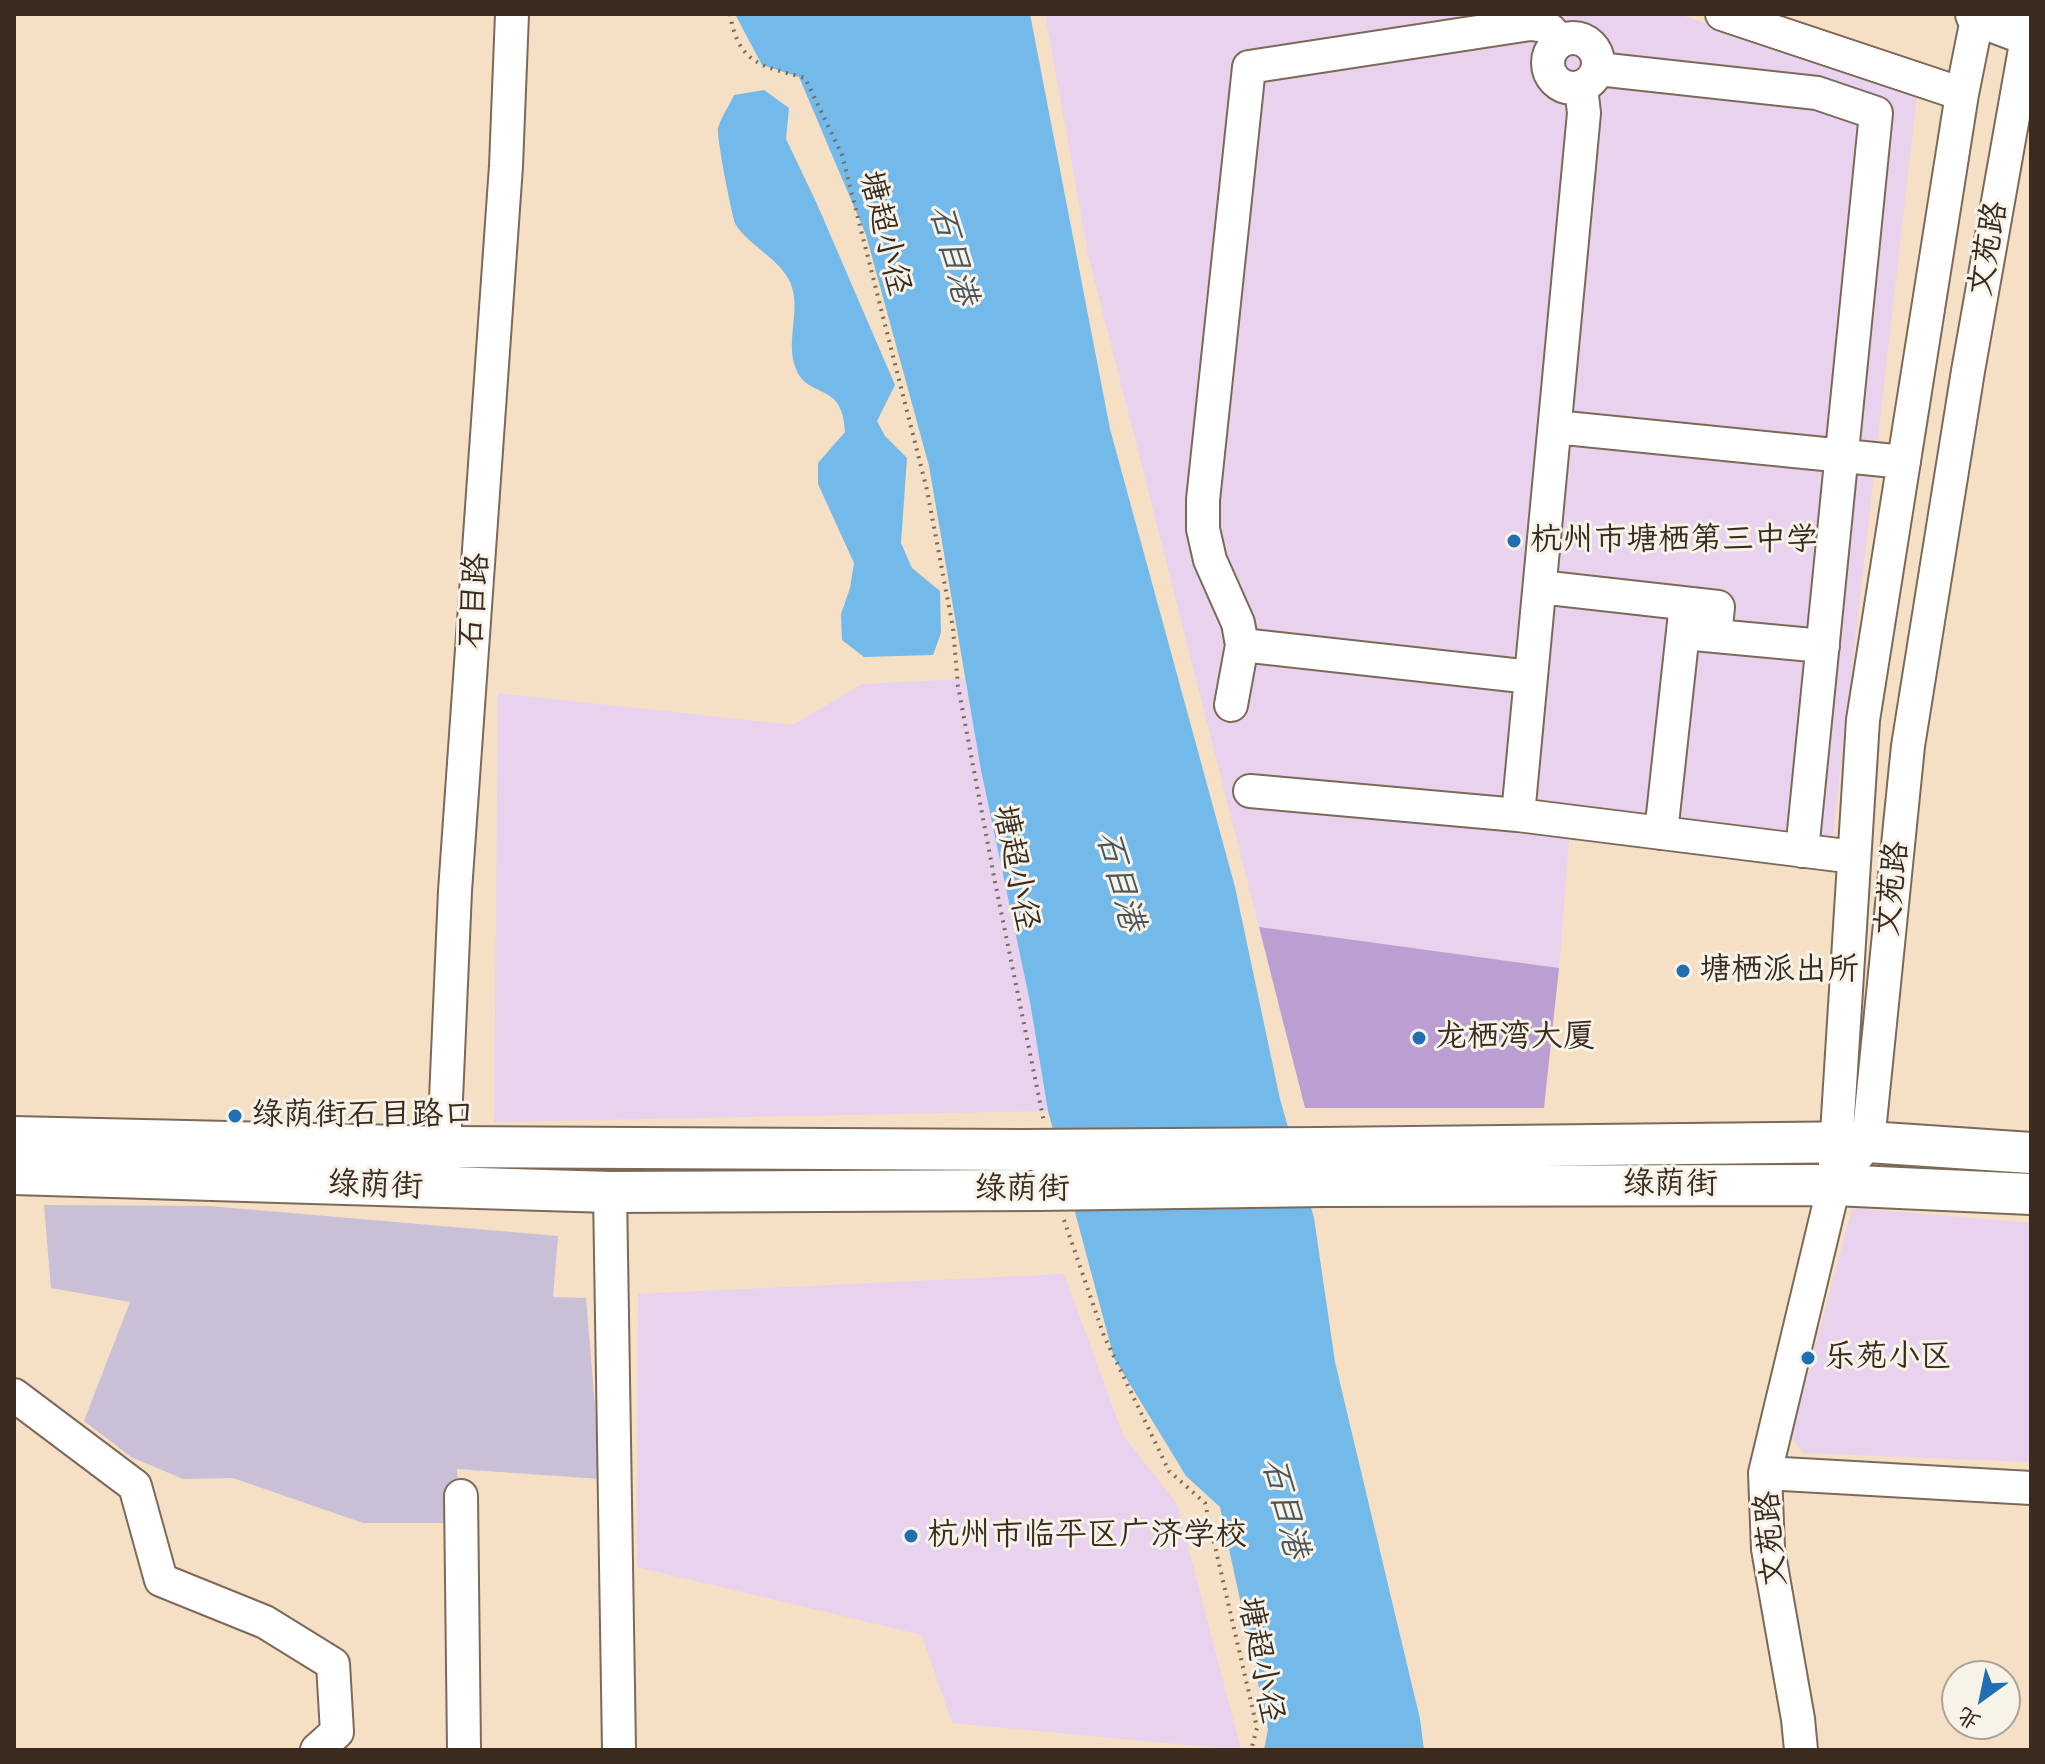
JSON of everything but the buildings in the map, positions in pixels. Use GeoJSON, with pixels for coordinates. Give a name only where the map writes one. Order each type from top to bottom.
{"type":"FeatureCollection","features":[{"type":"Feature","properties":{"kind":"highway"},"geometry":{"type":"LineString","coordinates":[[1978,14],[2030,27]]}},
{"type":"Feature","properties":{"kind":"main road","name":"绿荫街"},"geometry":{"type":"LineString","coordinates":[[14,1137],[444,1147],[1034,1141],[1323,1167],[2031,1194]]}},
{"type":"Feature","properties":{"kind":"main road","name":"绿荫街"},"geometry":{"type":"LineString","coordinates":[[14,1174],[442,1189],[1049,1198],[1323,1167],[1852,1142],[2031,1153]]}},
{"type":"Feature","properties":{"kind":"street","name":"石目路"},"geometry":{"type":"LineString","coordinates":[[442,1189],[455,891],[506,166],[512,14]]}},
{"type":"Feature","properties":{"kind":"street"},"geometry":{"type":"LineString","coordinates":[[1722,14],[1962,94]]}},
{"type":"Feature","properties":{"kind":"street"},"geometry":{"type":"LineString","coordinates":[[1852,1142],[1854,857],[1863,720],[1962,94],[1978,14]]}},
{"type":"Feature","properties":{"kind":"street"},"geometry":{"type":"LineString","coordinates":[[1231,705],[1242,645],[1238,623],[1210,560],[1203,529],[1203,500],[1249,67],[1530,24],[1546,26],[1554,32],[1578,32],[1595,52],[1584,113],[1518,815]]}},
{"type":"Feature","properties":{"kind":"street","name":"文苑路"},"geometry":{"type":"LineString","coordinates":[[1801,1750],[1768,1549],[1765,1473],[1834,1185],[1852,1142],[1908,746],[1968,371],[2030,27]]}},
{"type":"Feature","properties":{"kind":"street"},"geometry":{"type":"LineString","coordinates":[[1578,32],[1549,55],[1548,71],[1558,84],[1573,89],[1590,78],[1817,93],[1876,113],[1802,851]]}},
{"type":"Feature","properties":{"kind":"street"},"geometry":{"type":"LineString","coordinates":[[1555,427],[1904,462]]}},
{"type":"Feature","properties":{"kind":"street"},"geometry":{"type":"LineString","coordinates":[[1540,587],[1685,618],[1715,636],[1823,646]]}},
{"type":"Feature","properties":{"kind":"street"},"geometry":{"type":"LineString","coordinates":[[1661,833],[1685,618]]}},
{"type":"Feature","properties":{"kind":"street"},"geometry":{"type":"LineString","coordinates":[[1242,645],[1531,677]]}},
{"type":"Feature","properties":{"kind":"street"},"geometry":{"type":"LineString","coordinates":[[1250,791],[1518,815],[1854,857]]}},
{"type":"Feature","properties":{"kind":"street"},"geometry":{"type":"LineString","coordinates":[[610,1192],[619,1750]]}},
{"type":"Feature","properties":{"kind":"street"},"geometry":{"type":"LineString","coordinates":[[14,1395],[135,1486],[161,1580],[265,1622],[333,1664],[337,1732],[317,1750]]}},
{"type":"Feature","properties":{"kind":"street"},"geometry":{"type":"LineString","coordinates":[[1765,1473],[2031,1488]]}},
{"type":"Feature","properties":{"kind":"street"},"geometry":{"type":"LineString","coordinates":[[461,1496],[464,1750]]}},
{"type":"Feature","properties":{"kind":"path","name":"塘超小径"},"geometry":{"type":"LineString","coordinates":[[730,14],[733,36],[757,64],[805,78],[842,155],[927,490],[953,628],[961,701],[1034,1141]]}},
{"type":"Feature","properties":{"kind":"path","name":"塘超小径"},"geometry":{"type":"LineString","coordinates":[[1049,1198],[1110,1350],[1169,1471],[1205,1503],[1257,1728],[1251,1750]]}},
{"type":"Feature","properties":{"kind":"shaded area","name":"杭州市塘栖第三中学"},"geometry":{"type":"Polygon","coordinates":[[[1045,14],[1678,14],[1917,94],[1830,862],[1570,828],[1559,968],[1259,927],[1088,254],[1045,14]]]}},
{"type":"Feature","properties":{"kind":"shaded area"},"geometry":{"type":"Polygon","coordinates":[[[965,679],[1030,1002],[1048,1111],[494,1122],[498,693],[793,725],[862,684],[965,679]]]}},
{"type":"Feature","properties":{"kind":"shaded area"},"geometry":{"type":"Polygon","coordinates":[[[44,1205],[209,1206],[558,1236],[553,1297],[586,1298],[601,1479],[457,1469],[461,1523],[363,1523],[233,1478],[183,1479],[131,1457],[84,1421],[130,1302],[51,1288],[44,1205]]]}},
{"type":"Feature","properties":{"kind":"shaded area"},"geometry":{"type":"Polygon","coordinates":[[[1852,1208],[2031,1223],[2031,1462],[1803,1453],[1791,1438],[1852,1208]]]}},
{"type":"Feature","properties":{"kind":"shaded area","name":"杭州市临平区广济学校"},"geometry":{"type":"Polygon","coordinates":[[[1064,1274],[1123,1435],[1177,1504],[1241,1750],[952,1723],[922,1635],[637,1567],[638,1294],[1064,1274]]]}},
{"type":"Feature","properties":{"kind":"water","name":"石目港"},"geometry":{"type":"Polygon","coordinates":[[[735,14],[1030,14],[1110,429],[1235,887],[1280,1099],[1314,1218],[1335,1362],[1420,1719],[1424,1750],[1264,1750],[1268,1729],[1220,1507],[1186,1476],[1114,1358],[1048,1111],[1030,1002],[981,770],[929,466],[866,235],[799,77],[762,65],[735,14]]]}},
{"type":"Feature","properties":{"kind":"water"},"geometry":{"type":"Polygon","coordinates":[[[764,90],[789,108],[786,139],[895,385],[877,421],[885,436],[907,458],[901,543],[912,568],[940,591],[941,633],[933,655],[864,657],[842,640],[841,614],[854,563],[818,484],[818,463],[845,432],[843,416],[832,397],[808,385],[796,369],[792,346],[792,289],[783,271],[736,225],[719,145],[718,128],[734,95],[764,90]]]}},
{"type":"Feature","properties":{"kind":"place","name":"杭州市塘栖第三中学"},"geometry":{"type":"Point","coordinates":[1514,541]}},
{"type":"Feature","properties":{"kind":"place","name":"塘栖派出所"},"geometry":{"type":"Point","coordinates":[1683,971]}},
{"type":"Feature","properties":{"kind":"place","name":"龙栖湾大厦"},"geometry":{"type":"Point","coordinates":[1419,1038]}},
{"type":"Feature","properties":{"kind":"place","name":"绿荫街石目路口"},"geometry":{"type":"Point","coordinates":[235,1116]}},
{"type":"Feature","properties":{"kind":"place","name":"乐苑小区"},"geometry":{"type":"Point","coordinates":[1808,1358]}},
{"type":"Feature","properties":{"kind":"place","name":"杭州市临平区广济学校"},"geometry":{"type":"Point","coordinates":[911,1536]}}]}
